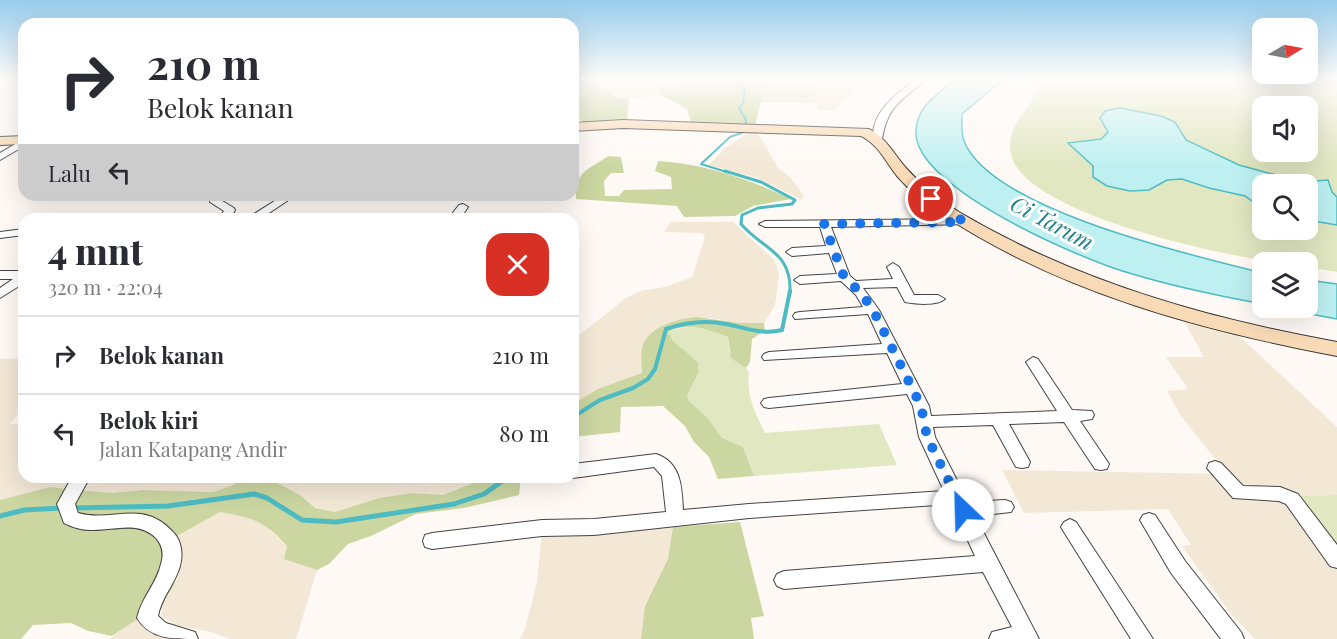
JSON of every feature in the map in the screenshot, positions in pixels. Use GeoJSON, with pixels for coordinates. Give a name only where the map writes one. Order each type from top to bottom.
{"type":"FeatureCollection","features":[{"type":"Feature","properties":{"kind":"street"},"geometry":{"type":"LineString","coordinates":[[878,139],[881,121],[888,108]]}},
{"type":"Feature","properties":{"kind":"street"},"geometry":{"type":"LineString","coordinates":[[579,126],[608,124],[856,130],[878,139],[902,172],[942,208],[964,222],[1052,267],[1123,296],[1222,325],[1337,349]]}},
{"type":"Feature","properties":{"kind":"street"},"geometry":{"type":"LineString","coordinates":[[0,141],[18,141]]}},
{"type":"Feature","properties":{"kind":"street"},"geometry":{"type":"LineString","coordinates":[[0,157],[18,145]]}},
{"type":"Feature","properties":{"kind":"street"},"geometry":{"type":"LineString","coordinates":[[216,201],[230,210],[228,213]]}},
{"type":"Feature","properties":{"kind":"street"},"geometry":{"type":"LineString","coordinates":[[262,213],[281,201]]}},
{"type":"Feature","properties":{"kind":"street"},"geometry":{"type":"LineString","coordinates":[[458,213],[463,207]]}},
{"type":"Feature","properties":{"kind":"street"},"geometry":{"type":"LineString","coordinates":[[765,224],[964,222]]}},
{"type":"Feature","properties":{"kind":"street"},"geometry":{"type":"LineString","coordinates":[[824,224],[848,281],[861,293],[873,310],[921,406],[927,437],[988,563],[1028,637],[999,639]]}},
{"type":"Feature","properties":{"kind":"street"},"geometry":{"type":"LineString","coordinates":[[0,235],[18,233]]}},
{"type":"Feature","properties":{"kind":"street"},"geometry":{"type":"LineString","coordinates":[[792,252],[833,249]]}},
{"type":"Feature","properties":{"kind":"street"},"geometry":{"type":"LineString","coordinates":[[893,267],[910,299],[938,299]]}},
{"type":"Feature","properties":{"kind":"street"},"geometry":{"type":"LineString","coordinates":[[0,275],[18,276]]}},
{"type":"Feature","properties":{"kind":"street"},"geometry":{"type":"LineString","coordinates":[[0,294],[18,280]]}},
{"type":"Feature","properties":{"kind":"street"},"geometry":{"type":"LineString","coordinates":[[800,280],[900,283]]}},
{"type":"Feature","properties":{"kind":"street"},"geometry":{"type":"LineString","coordinates":[[800,316],[873,310]]}},
{"type":"Feature","properties":{"kind":"street"},"geometry":{"type":"LineString","coordinates":[[769,357],[891,348]]}},
{"type":"Feature","properties":{"kind":"street"},"geometry":{"type":"LineString","coordinates":[[1033,362],[1101,464]]}},
{"type":"Feature","properties":{"kind":"street"},"geometry":{"type":"LineString","coordinates":[[769,403],[912,388]]}},
{"type":"Feature","properties":{"kind":"street"},"geometry":{"type":"LineString","coordinates":[[923,422],[1086,415]]}},
{"type":"Feature","properties":{"kind":"street"},"geometry":{"type":"LineString","coordinates":[[998,419],[1022,462]]}},
{"type":"Feature","properties":{"kind":"street"},"geometry":{"type":"LineString","coordinates":[[579,470],[656,460],[665,463],[670,470],[675,518]]}},
{"type":"Feature","properties":{"kind":"street"},"geometry":{"type":"LineString","coordinates":[[1215,468],[1239,493],[1280,494],[1292,499],[1337,560]]}},
{"type":"Feature","properties":{"kind":"street"},"geometry":{"type":"LineString","coordinates":[[78,483],[66,504],[70,518],[81,524],[140,521],[154,526],[165,536],[173,550],[171,567],[166,581],[154,595],[147,612],[148,621],[154,628],[188,639]]}},
{"type":"Feature","properties":{"kind":"street"},"geometry":{"type":"LineString","coordinates":[[432,541],[542,528],[594,527],[675,518],[959,503],[1005,507]]}},
{"type":"Feature","properties":{"kind":"street"},"geometry":{"type":"LineString","coordinates":[[1149,520],[1178,567],[1234,639]]}},
{"type":"Feature","properties":{"kind":"street"},"geometry":{"type":"LineString","coordinates":[[1070,527],[1143,639]]}},
{"type":"Feature","properties":{"kind":"street"},"geometry":{"type":"LineString","coordinates":[[784,580],[988,563]]}},
{"type":"Feature","properties":{"kind":"shaded area"},"geometry":{"type":"Polygon","coordinates":[[[817,108],[838,108],[835,111],[817,110],[817,108]]]}},
{"type":"Feature","properties":{"kind":"shaded area"},"geometry":{"type":"Polygon","coordinates":[[[750,132],[757,133],[778,168],[791,178],[803,195],[802,200],[758,178],[709,165],[725,148],[750,132]]]}},
{"type":"Feature","properties":{"kind":"shaded area"},"geometry":{"type":"Polygon","coordinates":[[[671,222],[733,222],[774,260],[779,274],[775,305],[764,323],[741,323],[709,318],[642,347],[643,373],[579,401],[579,335],[626,298],[640,291],[665,287],[692,277],[705,237],[702,233],[664,232],[671,222]]]}},
{"type":"Feature","properties":{"kind":"shaded area"},"geometry":{"type":"Polygon","coordinates":[[[1184,321],[1237,334],[1337,427],[1337,495],[1284,496],[1337,567],[1337,639],[1255,639],[1232,615],[1182,546],[1191,545],[1168,509],[1024,513],[1002,470],[1227,474],[1181,416],[1167,391],[1188,389],[1166,357],[1204,357],[1184,321]]]}},
{"type":"Feature","properties":{"kind":"shaded area"},"geometry":{"type":"Polygon","coordinates":[[[18,358],[18,414],[10,424],[18,424],[18,483],[236,483],[213,492],[143,490],[110,493],[50,487],[0,500],[0,359],[18,358]]]}},
{"type":"Feature","properties":{"kind":"shaded area"},"geometry":{"type":"Polygon","coordinates":[[[275,483],[473,483],[443,495],[412,493],[379,498],[335,512],[315,508],[300,495],[275,483]]]}},
{"type":"Feature","properties":{"kind":"shaded area"},"geometry":{"type":"Polygon","coordinates":[[[220,512],[250,517],[263,523],[287,546],[285,559],[317,570],[296,639],[230,639],[211,632],[176,625],[161,616],[162,604],[177,579],[177,536],[220,512]]]}},
{"type":"Feature","properties":{"kind":"shaded area"},"geometry":{"type":"Polygon","coordinates":[[[673,527],[668,559],[645,606],[641,639],[520,639],[525,629],[537,582],[542,533],[673,527]]]}},
{"type":"Feature","properties":{"kind":"shaded area"},"geometry":{"type":"Polygon","coordinates":[[[141,617],[147,629],[170,639],[110,639],[131,622],[141,617]]]}},
{"type":"Feature","properties":{"kind":"green space"},"geometry":{"type":"Polygon","coordinates":[[[579,108],[628,108],[627,122],[585,124],[579,119],[579,108]]]}},
{"type":"Feature","properties":{"kind":"green space"},"geometry":{"type":"Polygon","coordinates":[[[685,108],[759,108],[755,125],[691,123],[685,108]]]}},
{"type":"Feature","properties":{"kind":"green space"},"geometry":{"type":"Polygon","coordinates":[[[1026,108],[1252,108],[1252,162],[1318,162],[1318,108],[1337,108],[1337,272],[1318,269],[1318,252],[1252,252],[1252,258],[1250,258],[1169,240],[1124,227],[1081,210],[1044,192],[1019,170],[1010,147],[1012,132],[1026,108]]]}},
{"type":"Feature","properties":{"kind":"green space"},"geometry":{"type":"Polygon","coordinates":[[[608,156],[621,157],[624,173],[611,173],[604,181],[605,196],[619,196],[624,190],[672,189],[671,177],[655,171],[658,161],[710,169],[759,185],[791,199],[753,206],[735,216],[684,217],[677,206],[579,199],[579,180],[589,168],[608,156]]]}},
{"type":"Feature","properties":{"kind":"green space"},"geometry":{"type":"Polygon","coordinates":[[[696,317],[741,323],[764,323],[765,331],[752,339],[750,362],[746,368],[731,358],[728,337],[706,329],[690,327],[668,332],[673,341],[698,362],[699,372],[687,395],[689,401],[708,418],[722,438],[743,447],[754,476],[718,479],[709,457],[694,442],[685,426],[663,406],[621,407],[620,432],[579,436],[579,400],[598,389],[642,373],[642,348],[647,338],[658,328],[696,317]]]}},
{"type":"Feature","properties":{"kind":"green space"},"geometry":{"type":"Polygon","coordinates":[[[689,327],[708,329],[729,337],[731,355],[749,372],[750,396],[765,433],[879,424],[897,465],[754,476],[743,447],[722,438],[708,418],[689,401],[687,395],[699,372],[698,362],[672,341],[668,332],[689,327]]]}},
{"type":"Feature","properties":{"kind":"green space"},"geometry":{"type":"Polygon","coordinates":[[[236,483],[277,483],[300,495],[315,508],[335,512],[379,498],[412,493],[443,495],[473,483],[520,483],[519,495],[464,508],[416,514],[371,536],[348,544],[329,564],[317,570],[284,559],[287,546],[264,525],[220,512],[177,536],[178,574],[173,587],[154,608],[112,636],[88,631],[71,623],[33,625],[21,639],[0,639],[0,500],[50,487],[110,493],[143,490],[213,492],[236,483]]]}},
{"type":"Feature","properties":{"kind":"green space"},"geometry":{"type":"Polygon","coordinates":[[[1337,495],[1337,567],[1284,496],[1337,495]]]}},
{"type":"Feature","properties":{"kind":"green space"},"geometry":{"type":"Polygon","coordinates":[[[740,522],[764,616],[751,618],[754,639],[641,639],[645,606],[668,559],[673,527],[740,522]]]}},
{"type":"Feature","properties":{"kind":"water","name":"Ci Tarum"},"geometry":{"type":"Polygon","coordinates":[[[924,108],[969,108],[962,114],[964,141],[982,166],[1013,188],[1053,209],[1098,226],[1191,255],[1252,270],[1252,302],[1145,278],[1106,265],[1040,237],[1004,218],[970,197],[941,175],[922,153],[916,131],[917,122],[924,108]]]}},
{"type":"Feature","properties":{"kind":"water"},"geometry":{"type":"Polygon","coordinates":[[[1120,108],[1161,116],[1175,122],[1186,140],[1239,165],[1272,174],[1252,174],[1252,201],[1245,196],[1182,179],[1167,180],[1149,190],[1130,191],[1107,186],[1093,177],[1093,166],[1068,143],[1101,139],[1108,132],[1100,118],[1105,111],[1120,108]]]}},
{"type":"Feature","properties":{"kind":"water"},"geometry":{"type":"Polygon","coordinates":[[[1328,180],[1332,192],[1337,197],[1337,225],[1318,222],[1318,181],[1328,180]]]}},
{"type":"Feature","properties":{"kind":"water"},"geometry":{"type":"Polygon","coordinates":[[[1318,281],[1337,284],[1337,319],[1318,315],[1318,281]]]}},
{"type":"Feature","properties":{"kind":"waterway"},"geometry":{"type":"LineString","coordinates":[[730,173],[701,164],[730,137],[744,132],[746,120],[739,108]]}},
{"type":"Feature","properties":{"kind":"waterway"},"geometry":{"type":"LineString","coordinates":[[725,171],[761,182],[795,200],[792,204],[758,208],[742,215],[741,224],[781,260],[786,268],[790,292]]}},
{"type":"Feature","properties":{"kind":"waterway"},"geometry":{"type":"LineString","coordinates":[[579,413],[600,400],[633,388],[648,379],[655,369],[666,329],[688,323],[704,322],[761,331],[782,330],[790,292]]}},
{"type":"Feature","properties":{"kind":"waterway"},"geometry":{"type":"LineString","coordinates":[[72,508],[168,506],[254,494],[267,498],[302,520],[336,522],[454,504],[484,494],[500,483]]}},
{"type":"Feature","properties":{"kind":"waterway"},"geometry":{"type":"LineString","coordinates":[[0,516],[24,510],[62,508]]}},
{"type":"Feature","properties":{"kind":"route"},"geometry":{"type":"LineString","coordinates":[[931,199],[964,222],[824,224],[844,277],[861,293],[873,310],[921,406],[927,437],[963,510]]}}]}
